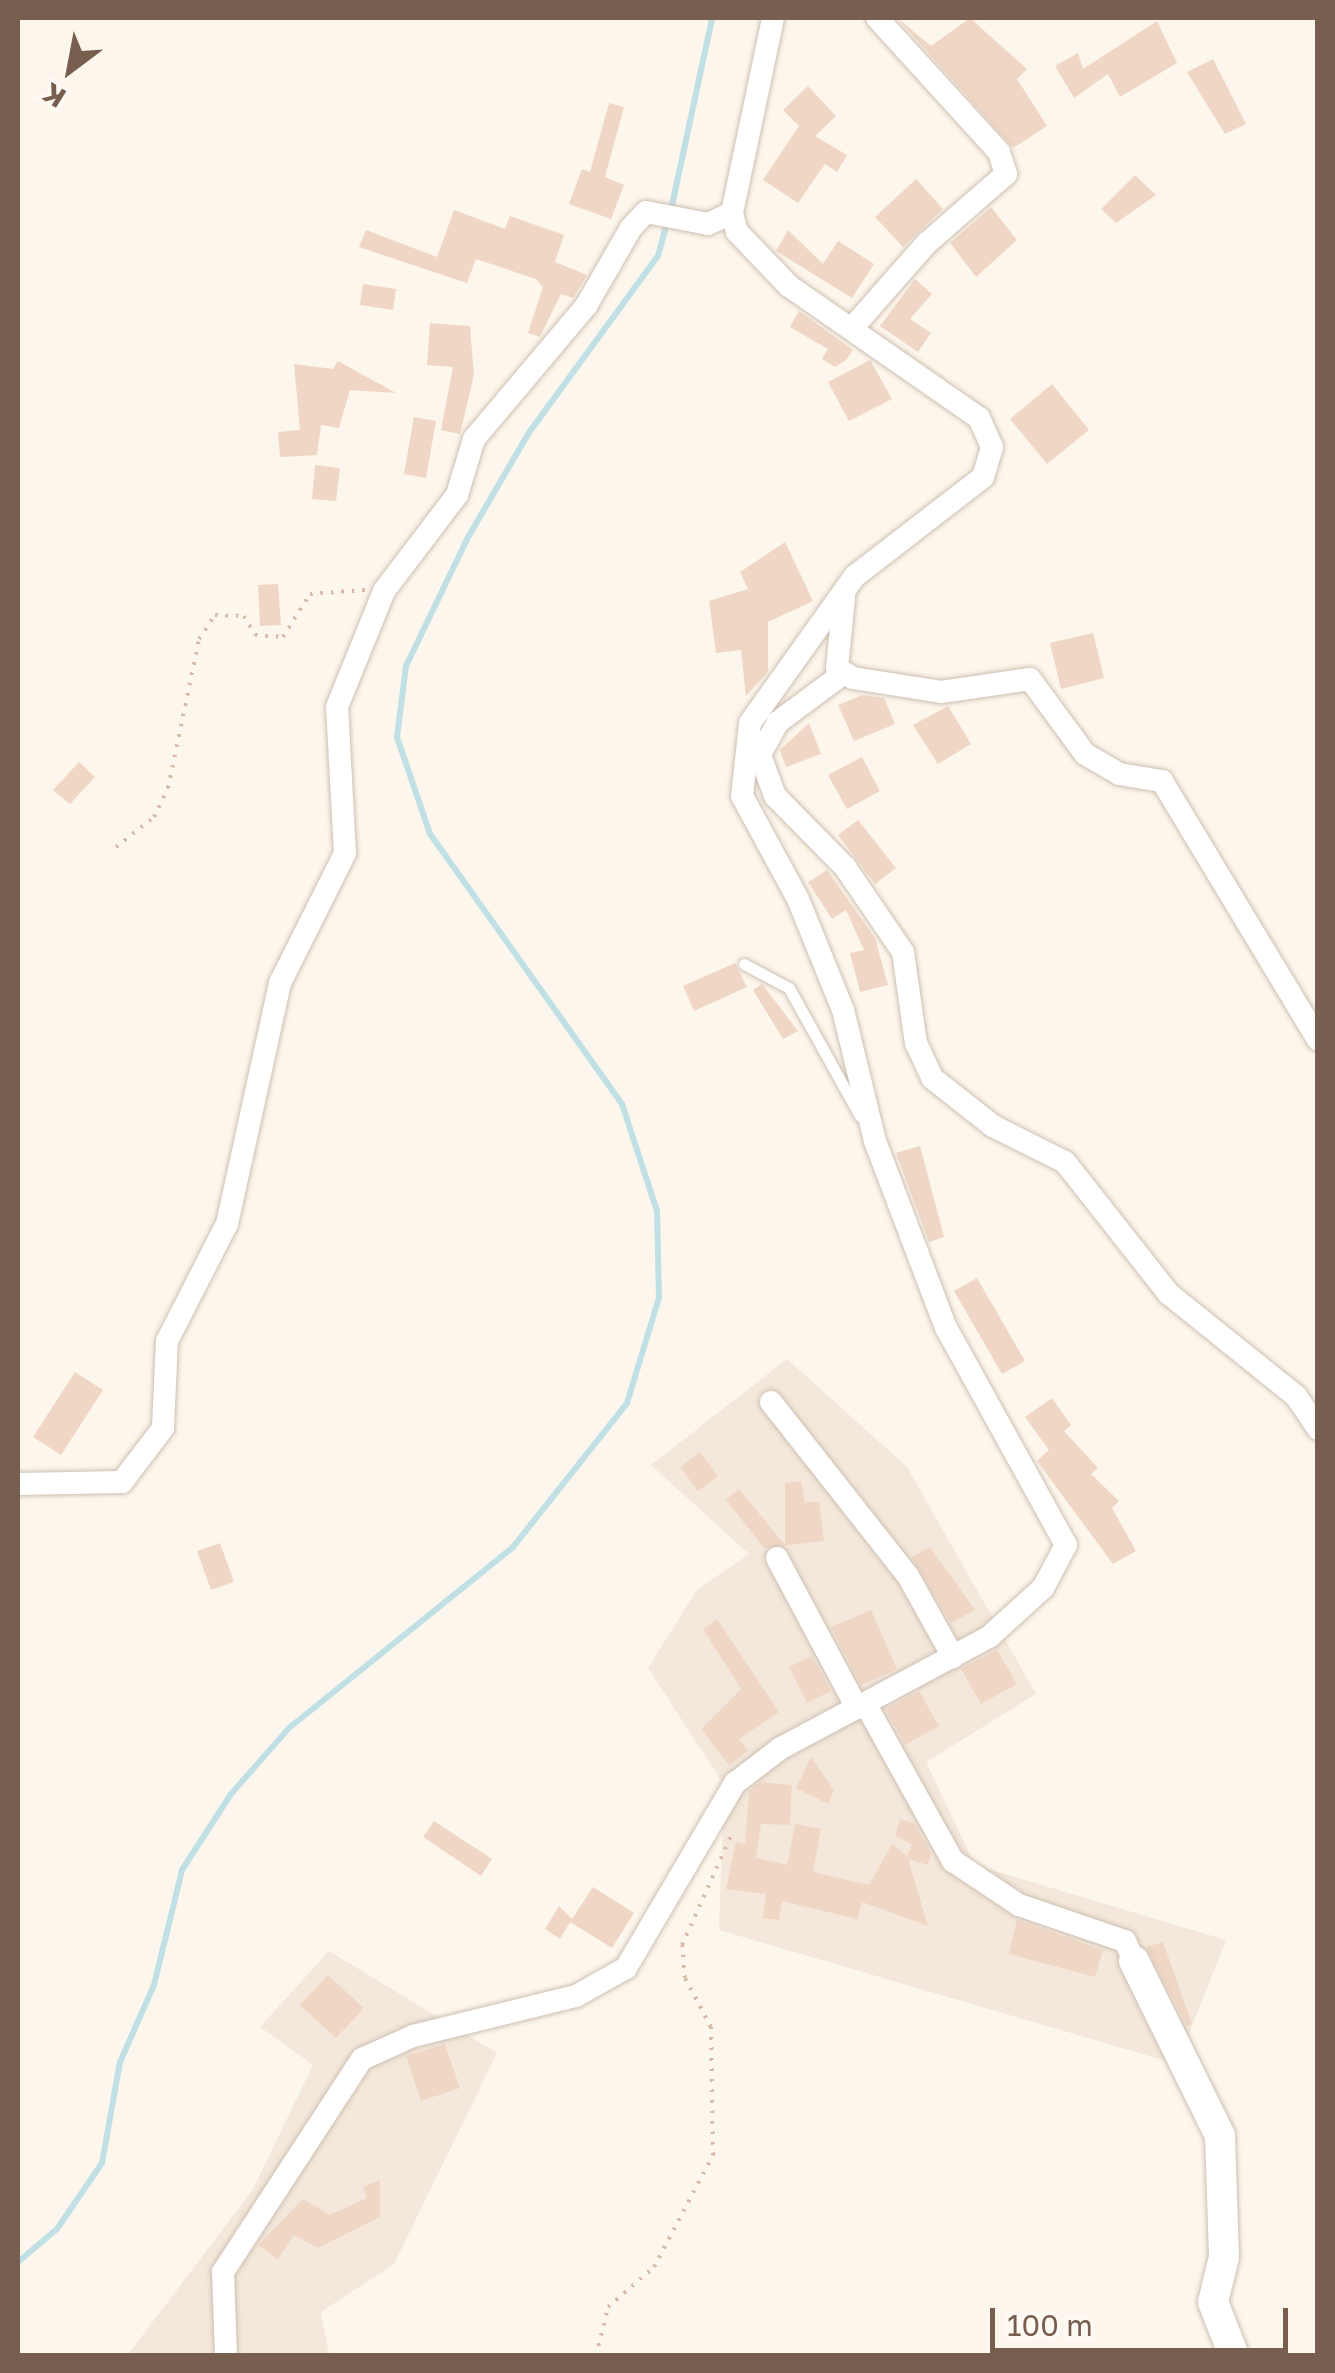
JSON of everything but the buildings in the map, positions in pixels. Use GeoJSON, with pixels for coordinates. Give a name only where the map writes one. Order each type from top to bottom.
{"type":"FeatureCollection","features":[{"type":"Feature","properties":{"kind":"street"},"geometry":{"type":"LineString","coordinates":[[226,2356],[223,2272],[362,2059],[413,2036],[576,1996],[626,1968],[735,1783],[952,1657],[1043,1588],[1066,1545],[946,1328],[874,1142],[843,1010],[798,899],[742,796],[750,723],[844,593],[983,477],[992,447],[978,418],[748,252],[732,213],[772,18]]}},
{"type":"Feature","properties":{"kind":"street"},"geometry":{"type":"LineString","coordinates":[[854,326],[927,243],[1006,174],[999,152],[877,18]]}},
{"type":"Feature","properties":{"kind":"street"},"geometry":{"type":"LineString","coordinates":[[18,1484],[122,1482],[163,1428],[168,1341],[227,1224],[280,983],[344,853],[336,707],[384,591],[457,494],[474,439],[586,306],[631,228],[646,212],[708,224],[732,213]]}},
{"type":"Feature","properties":{"kind":"street"},"geometry":{"type":"LineString","coordinates":[[844,593],[837,668],[941,692],[1030,679],[1085,754],[1119,774],[1162,781],[1318,1040]]}},
{"type":"Feature","properties":{"kind":"street"},"geometry":{"type":"LineString","coordinates":[[844,672],[778,722],[760,755],[774,796],[845,867],[896,940],[932,1078],[994,1126],[1065,1162],[1169,1294],[1296,1396],[1318,1429]]}},
{"type":"Feature","properties":{"kind":"street"},"geometry":{"type":"LineString","coordinates":[[771,1402],[908,1576],[952,1657]]}},
{"type":"Feature","properties":{"kind":"street"},"geometry":{"type":"LineString","coordinates":[[777,1558],[954,1861],[1019,1905],[1125,1941],[1220,2136],[1224,2257],[1213,2302],[1234,2356]]}},
{"type":"Feature","properties":{"kind":"lane"},"geometry":{"type":"LineString","coordinates":[[744,964],[789,988],[874,1142]]}},
{"type":"Feature","properties":{"kind":"path"},"geometry":{"type":"LineString","coordinates":[[116,847],[154,817],[168,788],[199,639],[216,615],[244,616],[255,635],[283,638],[310,594],[384,591]]}},
{"type":"Feature","properties":{"kind":"path"},"geometry":{"type":"LineString","coordinates":[[596,2356],[608,2307],[654,2267],[713,2155],[711,2028],[685,1978],[682,1945],[733,1831]]}},
{"type":"Feature","properties":{"kind":"shaded area"},"geometry":{"type":"Polygon","coordinates":[[[787,1359],[907,1467],[1036,1694],[926,1762],[975,1865],[1226,1940],[1177,2064],[719,1930],[724,1785],[648,1668],[697,1590],[749,1554],[651,1465],[787,1359]]]}},
{"type":"Feature","properties":{"kind":"shaded area"},"geometry":{"type":"Polygon","coordinates":[[[329,1951],[497,2053],[394,2264],[321,2312],[329,2355],[127,2356],[253,2189],[313,2065],[260,2027],[329,1951]]]}},
{"type":"Feature","properties":{"kind":"waterway"},"geometry":{"type":"LineString","coordinates":[[671,210],[712,18]]}},
{"type":"Feature","properties":{"kind":"waterway"},"geometry":{"type":"LineString","coordinates":[[18,2262],[57,2229],[102,2163],[120,2062],[154,1985],[182,1870],[231,1794],[289,1728],[513,1547],[627,1403],[659,1298],[657,1211],[622,1104],[430,834],[397,737],[406,666],[467,539],[528,434],[658,256],[667,222]]}}]}
